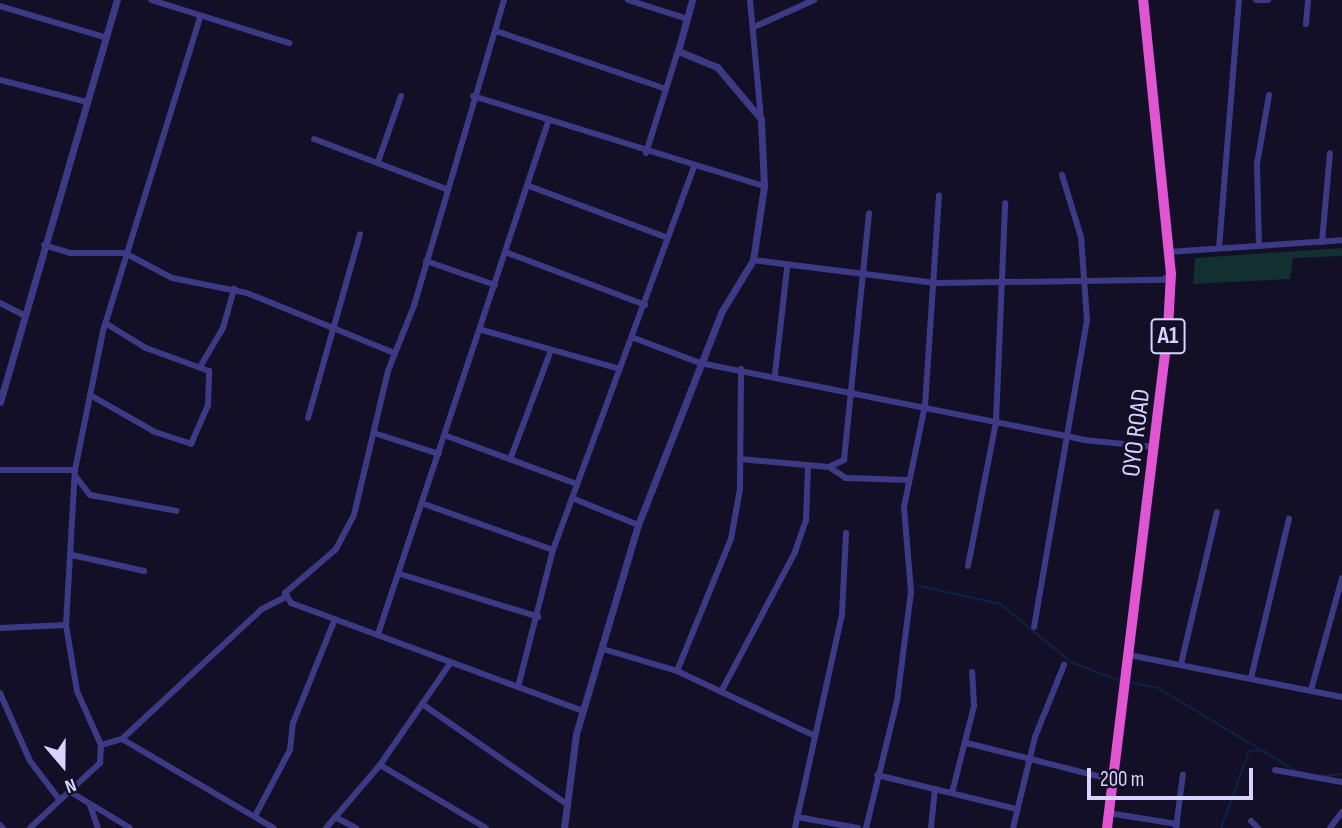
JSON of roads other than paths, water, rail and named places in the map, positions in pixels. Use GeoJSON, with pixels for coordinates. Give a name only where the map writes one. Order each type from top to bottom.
{"type":"FeatureCollection","features":[{"type":"Feature","properties":{"kind":"highway","name":"OYO ROAD"},"geometry":{"type":"LineString","coordinates":[[1107,828],[1157,447],[1171,274],[1143,0]]}},
{"type":"Feature","properties":{"kind":"street"},"geometry":{"type":"LineString","coordinates":[[0,402],[83,101],[117,0]]}},
{"type":"Feature","properties":{"kind":"street"},"geometry":{"type":"LineString","coordinates":[[151,0],[289,43]]}},
{"type":"Feature","properties":{"kind":"street"},"geometry":{"type":"LineString","coordinates":[[101,745],[122,739],[262,609],[286,597],[335,550],[350,526],[394,353],[426,261],[473,96],[504,0]]}},
{"type":"Feature","properties":{"kind":"street"},"geometry":{"type":"LineString","coordinates":[[628,0],[688,19]]}},
{"type":"Feature","properties":{"kind":"street"},"geometry":{"type":"LineString","coordinates":[[646,153],[663,88],[678,51],[692,0]]}},
{"type":"Feature","properties":{"kind":"street"},"geometry":{"type":"LineString","coordinates":[[564,828],[583,711],[638,525],[700,363],[753,260],[764,186],[750,0]]}},
{"type":"Feature","properties":{"kind":"street"},"geometry":{"type":"LineString","coordinates":[[754,27],[814,0]]}},
{"type":"Feature","properties":{"kind":"street"},"geometry":{"type":"LineString","coordinates":[[1219,248],[1239,0]]}},
{"type":"Feature","properties":{"kind":"street"},"geometry":{"type":"LineString","coordinates":[[1256,0],[1268,0]]}},
{"type":"Feature","properties":{"kind":"street"},"geometry":{"type":"LineString","coordinates":[[1306,24],[1308,0]]}},
{"type":"Feature","properties":{"kind":"street"},"geometry":{"type":"LineString","coordinates":[[4,4],[104,37]]}},
{"type":"Feature","properties":{"kind":"street"},"geometry":{"type":"LineString","coordinates":[[30,828],[100,763],[101,745],[77,691],[66,625],[75,473],[105,323],[200,17]]}},
{"type":"Feature","properties":{"kind":"street"},"geometry":{"type":"LineString","coordinates":[[496,31],[663,88]]}},
{"type":"Feature","properties":{"kind":"street"},"geometry":{"type":"LineString","coordinates":[[678,51],[717,67],[761,119]]}},
{"type":"Feature","properties":{"kind":"street"},"geometry":{"type":"LineString","coordinates":[[0,80],[83,101]]}},
{"type":"Feature","properties":{"kind":"street"},"geometry":{"type":"LineString","coordinates":[[1259,246],[1257,163],[1269,95]]}},
{"type":"Feature","properties":{"kind":"street"},"geometry":{"type":"LineString","coordinates":[[378,162],[401,96]]}},
{"type":"Feature","properties":{"kind":"street"},"geometry":{"type":"LineString","coordinates":[[473,96],[646,153],[764,186]]}},
{"type":"Feature","properties":{"kind":"street"},"geometry":{"type":"LineString","coordinates":[[379,634],[482,330],[548,122]]}},
{"type":"Feature","properties":{"kind":"street"},"geometry":{"type":"LineString","coordinates":[[314,139],[446,189]]}},
{"type":"Feature","properties":{"kind":"street"},"geometry":{"type":"LineString","coordinates":[[1322,242],[1330,153]]}},
{"type":"Feature","properties":{"kind":"street"},"geometry":{"type":"LineString","coordinates":[[518,687],[539,617],[553,550],[634,338],[694,167]]}},
{"type":"Feature","properties":{"kind":"street"},"geometry":{"type":"LineString","coordinates":[[1034,628],[1083,358],[1088,281],[1076,211],[1062,175]]}},
{"type":"Feature","properties":{"kind":"street"},"geometry":{"type":"LineString","coordinates":[[529,186],[668,238]]}},
{"type":"Feature","properties":{"kind":"street"},"geometry":{"type":"LineString","coordinates":[[866,828],[897,701],[911,592],[903,526],[908,480],[925,406],[936,283],[939,195]]}},
{"type":"Feature","properties":{"kind":"street"},"geometry":{"type":"LineString","coordinates":[[968,566],[996,422],[1005,203]]}},
{"type":"Feature","properties":{"kind":"street"},"geometry":{"type":"LineString","coordinates":[[740,459],[829,467],[845,457],[849,390],[869,214]]}},
{"type":"Feature","properties":{"kind":"street"},"geometry":{"type":"LineString","coordinates":[[308,418],[360,234]]}},
{"type":"Feature","properties":{"kind":"street"},"geometry":{"type":"LineString","coordinates":[[1168,252],[1342,240]]}},
{"type":"Feature","properties":{"kind":"street"},"geometry":{"type":"LineString","coordinates":[[44,245],[70,253],[125,253],[172,278],[234,289],[333,333],[394,353]]}},
{"type":"Feature","properties":{"kind":"street"},"geometry":{"type":"LineString","coordinates":[[505,252],[645,305]]}},
{"type":"Feature","properties":{"kind":"street"},"geometry":{"type":"LineString","coordinates":[[753,260],[788,268],[936,283],[1003,285],[1163,280],[1171,274]]}},
{"type":"Feature","properties":{"kind":"street"},"geometry":{"type":"LineString","coordinates":[[426,261],[495,285]]}},
{"type":"Feature","properties":{"kind":"street"},"geometry":{"type":"LineString","coordinates":[[775,374],[788,268]]}},
{"type":"Feature","properties":{"kind":"street"},"geometry":{"type":"LineString","coordinates":[[199,367],[205,366],[234,289]]}},
{"type":"Feature","properties":{"kind":"street"},"geometry":{"type":"LineString","coordinates":[[0,303],[25,316]]}},
{"type":"Feature","properties":{"kind":"street"},"geometry":{"type":"LineString","coordinates":[[90,395],[155,432],[193,444],[212,382],[209,370],[146,348],[105,323]]}},
{"type":"Feature","properties":{"kind":"street"},"geometry":{"type":"LineString","coordinates":[[482,330],[620,369]]}},
{"type":"Feature","properties":{"kind":"street"},"geometry":{"type":"LineString","coordinates":[[634,338],[700,363],[775,374],[1068,436],[1157,447]]}},
{"type":"Feature","properties":{"kind":"street"},"geometry":{"type":"LineString","coordinates":[[511,457],[551,350]]}},
{"type":"Feature","properties":{"kind":"street"},"geometry":{"type":"LineString","coordinates":[[677,671],[731,539],[740,459],[741,369]]}},
{"type":"Feature","properties":{"kind":"street"},"geometry":{"type":"LineString","coordinates":[[374,433],[439,453]]}},
{"type":"Feature","properties":{"kind":"street"},"geometry":{"type":"LineString","coordinates":[[447,436],[511,457],[577,484]]}},
{"type":"Feature","properties":{"kind":"street"},"geometry":{"type":"LineString","coordinates":[[720,692],[795,552],[806,520],[808,467]]}},
{"type":"Feature","properties":{"kind":"street"},"geometry":{"type":"LineString","coordinates":[[829,467],[846,478],[908,480]]}},
{"type":"Feature","properties":{"kind":"street"},"geometry":{"type":"LineString","coordinates":[[0,470],[75,473]]}},
{"type":"Feature","properties":{"kind":"street"},"geometry":{"type":"LineString","coordinates":[[75,473],[90,495],[177,511]]}},
{"type":"Feature","properties":{"kind":"street"},"geometry":{"type":"LineString","coordinates":[[572,498],[638,525]]}},
{"type":"Feature","properties":{"kind":"street"},"geometry":{"type":"LineString","coordinates":[[424,504],[553,550]]}},
{"type":"Feature","properties":{"kind":"street"},"geometry":{"type":"LineString","coordinates":[[1181,664],[1217,512]]}},
{"type":"Feature","properties":{"kind":"street"},"geometry":{"type":"LineString","coordinates":[[1251,678],[1289,518]]}},
{"type":"Feature","properties":{"kind":"street"},"geometry":{"type":"LineString","coordinates":[[795,828],[813,735],[842,615],[846,533]]}},
{"type":"Feature","properties":{"kind":"street"},"geometry":{"type":"LineString","coordinates":[[72,555],[144,571]]}},
{"type":"Feature","properties":{"kind":"street"},"geometry":{"type":"LineString","coordinates":[[400,573],[539,617]]}},
{"type":"Feature","properties":{"kind":"street"},"geometry":{"type":"LineString","coordinates":[[1311,690],[1342,578]]}},
{"type":"Feature","properties":{"kind":"street"},"geometry":{"type":"LineString","coordinates":[[286,597],[335,620],[583,711]]}},
{"type":"Feature","properties":{"kind":"street"},"geometry":{"type":"LineString","coordinates":[[255,816],[290,750],[293,723],[335,620]]}},
{"type":"Feature","properties":{"kind":"street"},"geometry":{"type":"LineString","coordinates":[[0,628],[66,625]]}},
{"type":"Feature","properties":{"kind":"street"},"geometry":{"type":"LineString","coordinates":[[603,649],[677,671],[813,735]]}},
{"type":"Feature","properties":{"kind":"street"},"geometry":{"type":"LineString","coordinates":[[1129,655],[1342,697]]}},
{"type":"Feature","properties":{"kind":"street"},"geometry":{"type":"LineString","coordinates":[[326,828],[380,765],[425,706],[451,662]]}},
{"type":"Feature","properties":{"kind":"street"},"geometry":{"type":"LineString","coordinates":[[1013,828],[1030,760],[1064,665]]}},
{"type":"Feature","properties":{"kind":"street"},"geometry":{"type":"LineString","coordinates":[[952,793],[967,743],[972,672]]}},
{"type":"Feature","properties":{"kind":"street"},"geometry":{"type":"LineString","coordinates":[[0,693],[30,761],[60,799]]}},
{"type":"Feature","properties":{"kind":"street"},"geometry":{"type":"LineString","coordinates":[[425,706],[568,805]]}},
{"type":"Feature","properties":{"kind":"street"},"geometry":{"type":"LineString","coordinates":[[122,739],[274,828]]}},
{"type":"Feature","properties":{"kind":"street"},"geometry":{"type":"LineString","coordinates":[[967,743],[1113,780]]}},
{"type":"Feature","properties":{"kind":"street"},"geometry":{"type":"LineString","coordinates":[[380,765],[486,828]]}},
{"type":"Feature","properties":{"kind":"street"},"geometry":{"type":"LineString","coordinates":[[1275,770],[1342,782]]}},
{"type":"Feature","properties":{"kind":"street"},"geometry":{"type":"LineString","coordinates":[[1108,813],[1176,826],[1183,774]]}},
{"type":"Feature","properties":{"kind":"street"},"geometry":{"type":"LineString","coordinates":[[877,775],[1017,809]]}},
{"type":"Feature","properties":{"kind":"street"},"geometry":{"type":"LineString","coordinates":[[931,827],[935,789]]}},
{"type":"Feature","properties":{"kind":"street"},"geometry":{"type":"LineString","coordinates":[[69,791],[130,828]]}},
{"type":"Feature","properties":{"kind":"street"},"geometry":{"type":"LineString","coordinates":[[90,805],[98,828]]}},
{"type":"Feature","properties":{"kind":"street"},"geometry":{"type":"LineString","coordinates":[[1330,828],[1342,812]]}},
{"type":"Feature","properties":{"kind":"street"},"geometry":{"type":"LineString","coordinates":[[335,817],[356,828]]}},
{"type":"Feature","properties":{"kind":"street"},"geometry":{"type":"LineString","coordinates":[[797,817],[858,828]]}},
{"type":"Feature","properties":{"kind":"street"},"geometry":{"type":"LineString","coordinates":[[1251,821],[1258,828]]}},
{"type":"Feature","properties":{"kind":"waterway"},"geometry":{"type":"LineString","coordinates":[[920,586],[1000,604],[1071,662],[1123,682]]}},
{"type":"Feature","properties":{"kind":"waterway"},"geometry":{"type":"LineString","coordinates":[[1128,682],[1158,688],[1296,771]]}},
{"type":"Feature","properties":{"kind":"waterway"},"geometry":{"type":"LineString","coordinates":[[1221,828],[1249,751],[1266,750]]}},
{"type":"Feature","properties":{"kind":"waterway"},"geometry":{"type":"LineString","coordinates":[[1325,776],[1342,774]]}}]}
